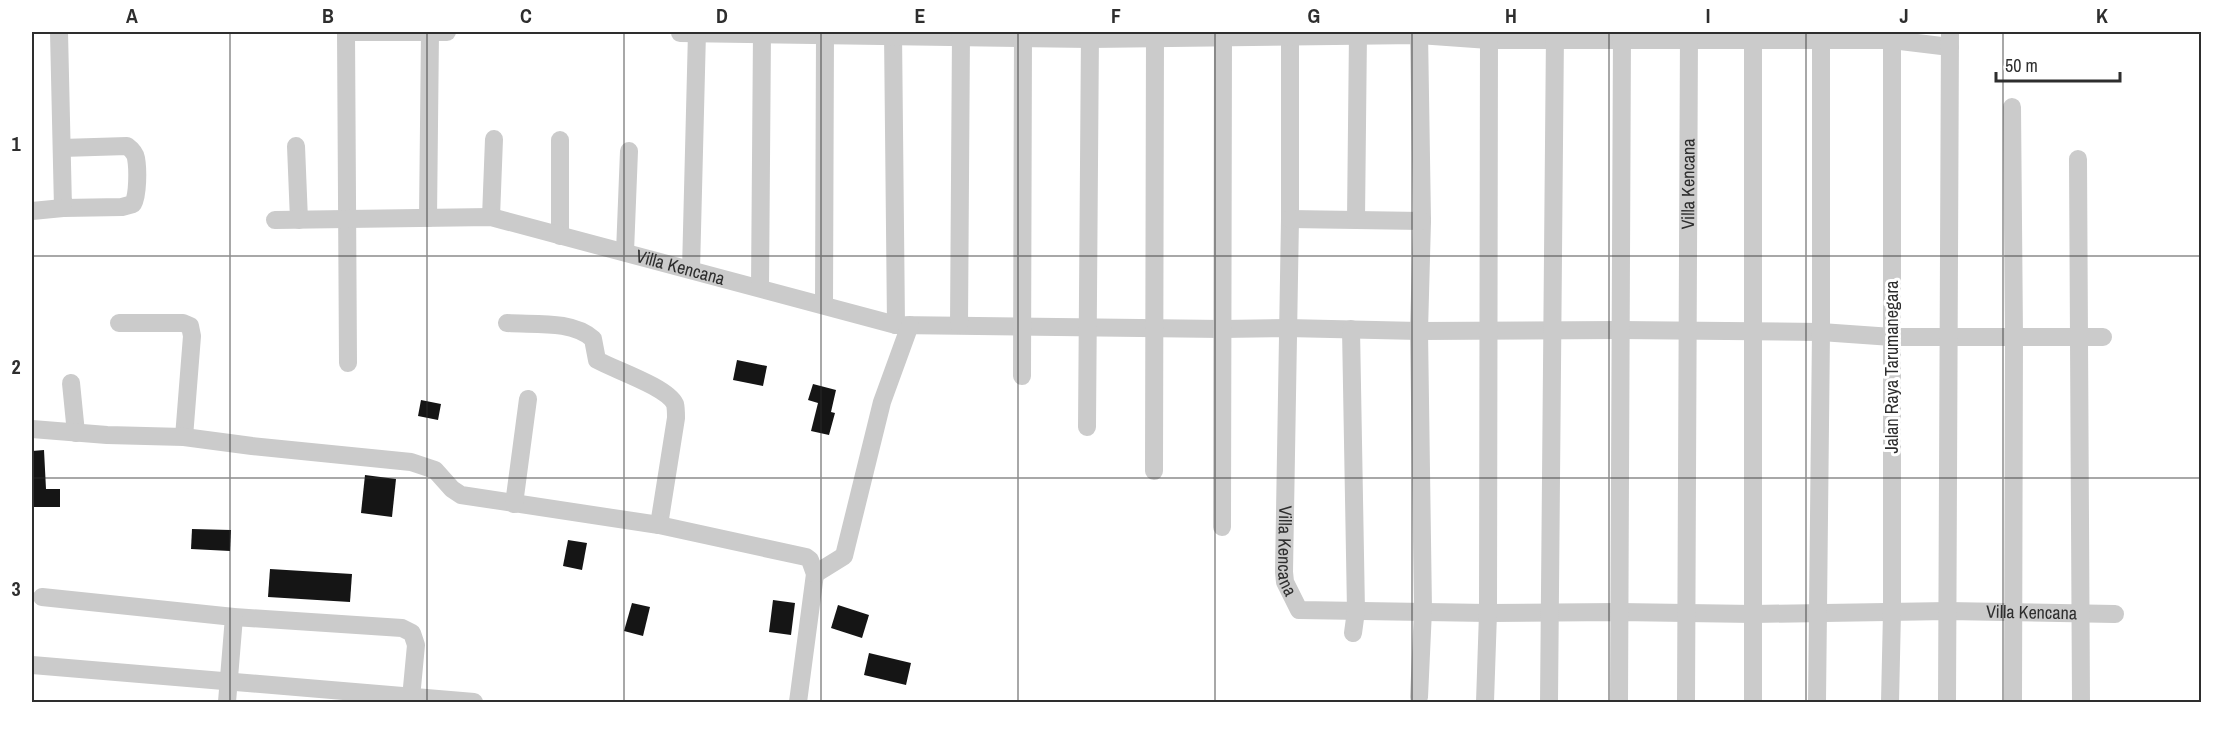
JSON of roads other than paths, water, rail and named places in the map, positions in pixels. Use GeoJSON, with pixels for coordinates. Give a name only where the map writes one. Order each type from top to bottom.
{"type":"FeatureCollection","features":[{"type":"Feature","properties":{"kind":"street"},"geometry":{"type":"LineString","coordinates":[[59,32],[63,208]]}},
{"type":"Feature","properties":{"kind":"street"},"geometry":{"type":"LineString","coordinates":[[346,32],[348,363]]}},
{"type":"Feature","properties":{"kind":"street"},"geometry":{"type":"LineString","coordinates":[[351,32],[436,32],[428,218]]}},
{"type":"Feature","properties":{"kind":"street"},"geometry":{"type":"LineString","coordinates":[[692,270],[691,32],[1023,35],[1419,33],[1489,36],[1892,36],[1950,39],[1947,702]]}},
{"type":"Feature","properties":{"kind":"street"},"geometry":{"type":"LineString","coordinates":[[760,288],[762,33]]}},
{"type":"Feature","properties":{"kind":"street"},"geometry":{"type":"LineString","coordinates":[[824,305],[825,33]]}},
{"type":"Feature","properties":{"kind":"street"},"geometry":{"type":"LineString","coordinates":[[1419,33],[1422,221],[1419,332],[1423,610],[1419,697]]}},
{"type":"Feature","properties":{"kind":"street"},"geometry":{"type":"LineString","coordinates":[[815,574],[844,556],[903,325],[893,34]]}},
{"type":"Feature","properties":{"kind":"street"},"geometry":{"type":"LineString","coordinates":[[959,325],[961,34]]}},
{"type":"Feature","properties":{"kind":"street"},"geometry":{"type":"LineString","coordinates":[[1222,527],[1223,34]]}},
{"type":"Feature","properties":{"kind":"street","name":"Villa Kencana"},"geometry":{"type":"LineString","coordinates":[[1290,34],[1290,219],[1284,572],[1286,582],[1299,610],[1754,614],[1948,611],[2115,614]]}},
{"type":"Feature","properties":{"kind":"street"},"geometry":{"type":"LineString","coordinates":[[1356,219],[1358,34]]}},
{"type":"Feature","properties":{"kind":"street"},"geometry":{"type":"LineString","coordinates":[[1022,376],[1023,35]]}},
{"type":"Feature","properties":{"kind":"street"},"geometry":{"type":"LineString","coordinates":[[1087,427],[1090,35]]}},
{"type":"Feature","properties":{"kind":"street"},"geometry":{"type":"LineString","coordinates":[[1154,471],[1155,35]]}},
{"type":"Feature","properties":{"kind":"street"},"geometry":{"type":"LineString","coordinates":[[1550,702],[1555,35]]}},
{"type":"Feature","properties":{"kind":"street"},"geometry":{"type":"LineString","coordinates":[[1619,702],[1622,35]]}},
{"type":"Feature","properties":{"kind":"street","name":"Villa Kencana"},"geometry":{"type":"LineString","coordinates":[[1686,702],[1689,35]]}},
{"type":"Feature","properties":{"kind":"street"},"geometry":{"type":"LineString","coordinates":[[1753,35],[1753,702]]}},
{"type":"Feature","properties":{"kind":"street"},"geometry":{"type":"LineString","coordinates":[[1485,702],[1488,613],[1489,36]]}},
{"type":"Feature","properties":{"kind":"street"},"geometry":{"type":"LineString","coordinates":[[1817,702],[1821,36]]}},
{"type":"Feature","properties":{"kind":"street","name":"Jalan Raya Tarumanegara"},"geometry":{"type":"LineString","coordinates":[[1890,702],[1892,36]]}},
{"type":"Feature","properties":{"kind":"street"},"geometry":{"type":"LineString","coordinates":[[2012,107],[2013,702]]}},
{"type":"Feature","properties":{"kind":"street"},"geometry":{"type":"LineString","coordinates":[[490,217],[494,139]]}},
{"type":"Feature","properties":{"kind":"street"},"geometry":{"type":"LineString","coordinates":[[560,141],[560,236]]}},
{"type":"Feature","properties":{"kind":"street"},"geometry":{"type":"LineString","coordinates":[[32,211],[122,207],[133,204],[137,197],[136,157],[127,146],[62,148]]}},
{"type":"Feature","properties":{"kind":"street"},"geometry":{"type":"LineString","coordinates":[[296,146],[299,220]]}},
{"type":"Feature","properties":{"kind":"street"},"geometry":{"type":"LineString","coordinates":[[625,252],[628,151]]}},
{"type":"Feature","properties":{"kind":"street"},"geometry":{"type":"LineString","coordinates":[[2078,159],[2081,702]]}},
{"type":"Feature","properties":{"kind":"street","name":"Villa Kencana"},"geometry":{"type":"LineString","coordinates":[[275,220],[490,217],[903,325],[1287,328],[1419,332],[1753,331],[1821,332],[1892,337],[2103,337]]}},
{"type":"Feature","properties":{"kind":"street"},"geometry":{"type":"LineString","coordinates":[[1290,219],[1422,221]]}},
{"type":"Feature","properties":{"kind":"street"},"geometry":{"type":"LineString","coordinates":[[119,323],[183,323],[190,326],[192,336],[184,437]]}},
{"type":"Feature","properties":{"kind":"street"},"geometry":{"type":"LineString","coordinates":[[507,323],[576,329],[593,339],[597,360],[638,378],[665,394],[672,401],[675,405],[676,418],[659,525]]}},
{"type":"Feature","properties":{"kind":"street"},"geometry":{"type":"LineString","coordinates":[[1351,329],[1356,611],[1353,633]]}},
{"type":"Feature","properties":{"kind":"street"},"geometry":{"type":"LineString","coordinates":[[71,383],[76,433]]}},
{"type":"Feature","properties":{"kind":"street"},"geometry":{"type":"LineString","coordinates":[[514,504],[528,399]]}},
{"type":"Feature","properties":{"kind":"street"},"geometry":{"type":"LineString","coordinates":[[32,429],[184,437],[411,462],[435,470],[456,493],[514,504],[659,525],[806,557],[810,560],[815,574],[798,702]]}},
{"type":"Feature","properties":{"kind":"street"},"geometry":{"type":"LineString","coordinates":[[42,597],[234,617],[402,628],[412,633],[416,645],[411,698]]}},
{"type":"Feature","properties":{"kind":"street"},"geometry":{"type":"LineString","coordinates":[[227,702],[234,617]]}},
{"type":"Feature","properties":{"kind":"street"},"geometry":{"type":"LineString","coordinates":[[32,666],[474,702]]}}]}
